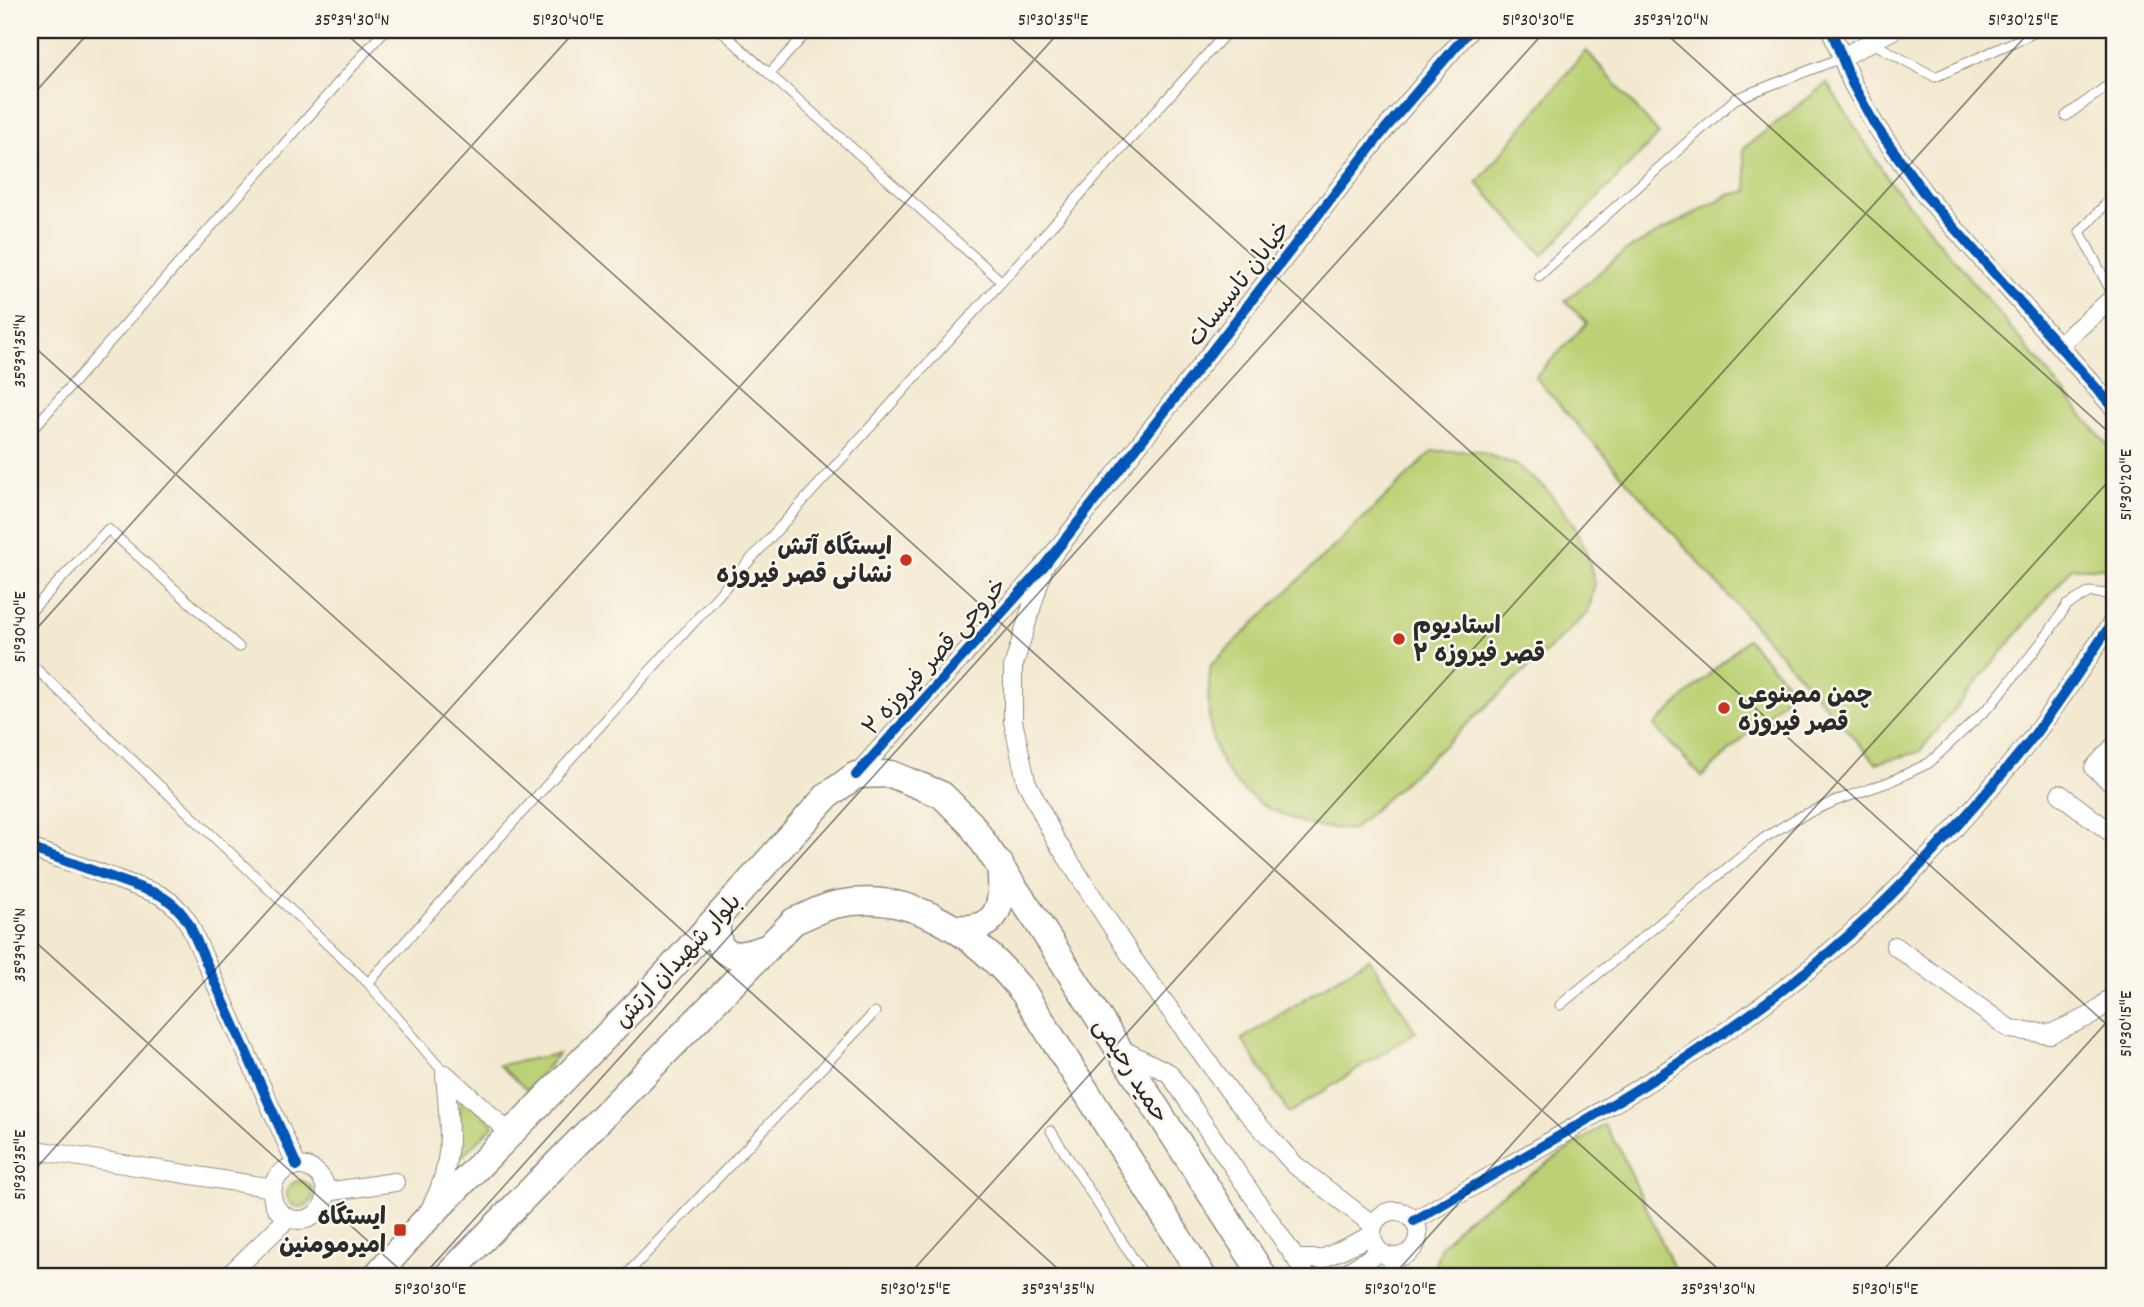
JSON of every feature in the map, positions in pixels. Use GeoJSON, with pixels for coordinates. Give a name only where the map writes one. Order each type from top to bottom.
{"type":"FeatureCollection","features":[{"type":"Feature","properties":{"kind":"main road"},"geometry":{"type":"LineString","coordinates":[[446,1277],[794,921],[834,905],[875,902],[924,911],[956,928],[982,926],[995,917],[1001,901],[1000,864],[971,824],[942,795],[891,774],[856,775]]}},
{"type":"Feature","properties":{"kind":"main road","name":"بلوار شهیدان ارتش"},"geometry":{"type":"LineString","coordinates":[[375,1277],[421,1225],[655,986],[827,796],[856,775]]}},
{"type":"Feature","properties":{"kind":"main road","name":"حمید رحیمی"},"geometry":{"type":"LineString","coordinates":[[1000,864],[1264,1277]]}},
{"type":"Feature","properties":{"kind":"main road"},"geometry":{"type":"LineString","coordinates":[[717,918],[716,934],[722,948],[733,955],[744,956],[766,948]]}},
{"type":"Feature","properties":{"kind":"main road","name":"حمید رحیمی"},"geometry":{"type":"LineString","coordinates":[[956,928],[1001,965],[1024,993],[1203,1277]]}},
{"type":"Feature","properties":{"kind":"street","name":"خیابان تاسیسات"},"geometry":{"type":"LineString","coordinates":[[1044,566],[1386,128],[1470,30]]}},
{"type":"Feature","properties":{"kind":"street"},"geometry":{"type":"LineString","coordinates":[[1831,30],[1852,83],[1875,125],[1926,196],[2114,408]]}},
{"type":"Feature","properties":{"kind":"street"},"geometry":{"type":"LineString","coordinates":[[1841,58],[1893,30]]}},
{"type":"Feature","properties":{"kind":"street"},"geometry":{"type":"LineString","coordinates":[[2059,345],[2114,297]]}},
{"type":"Feature","properties":{"kind":"street","name":"خروجی قصر فیروزه ۲"},"geometry":{"type":"LineString","coordinates":[[856,775],[1044,566]]}},
{"type":"Feature","properties":{"kind":"street"},"geometry":{"type":"LineString","coordinates":[[1044,566],[1013,667],[1013,721],[1026,781],[1055,839],[1133,960],[1235,1099],[1295,1165],[1379,1243],[1400,1257],[1413,1249],[1418,1235],[1414,1221],[1401,1212],[1392,1211],[1378,1218],[1379,1243],[1395,1277]]}},
{"type":"Feature","properties":{"kind":"street"},"geometry":{"type":"LineString","coordinates":[[1414,1221],[1626,1096],[1695,1052],[1776,995],[1847,936],[1964,819],[2030,740],[2114,620]]}},
{"type":"Feature","properties":{"kind":"street"},"geometry":{"type":"LineString","coordinates":[[2114,746],[2094,768],[2114,785]]}},
{"type":"Feature","properties":{"kind":"street"},"geometry":{"type":"LineString","coordinates":[[2060,794],[2114,835]]}},
{"type":"Feature","properties":{"kind":"street"},"geometry":{"type":"LineString","coordinates":[[30,848],[158,894],[182,912],[297,1166]]}},
{"type":"Feature","properties":{"kind":"street"},"geometry":{"type":"LineString","coordinates":[[1895,946],[2010,1029],[2050,1034],[2092,1015],[2114,995]]}},
{"type":"Feature","properties":{"kind":"street"},"geometry":{"type":"LineString","coordinates":[[1117,1046],[1169,1073],[1307,1277]]}},
{"type":"Feature","properties":{"kind":"street"},"geometry":{"type":"LineString","coordinates":[[445,1074],[511,1134]]}},
{"type":"Feature","properties":{"kind":"street"},"geometry":{"type":"LineString","coordinates":[[421,1225],[438,1195],[449,1161],[445,1074]]}},
{"type":"Feature","properties":{"kind":"street"},"geometry":{"type":"LineString","coordinates":[[30,1149],[273,1188]]}},
{"type":"Feature","properties":{"kind":"street"},"geometry":{"type":"LineString","coordinates":[[297,1166],[314,1170],[320,1176],[326,1192],[325,1202],[315,1216],[297,1221],[288,1218],[275,1206],[273,1188],[281,1173],[297,1166]]}},
{"type":"Feature","properties":{"kind":"street"},"geometry":{"type":"LineString","coordinates":[[326,1192],[396,1182]]}},
{"type":"Feature","properties":{"kind":"street"},"geometry":{"type":"LineString","coordinates":[[228,1277],[288,1218]]}},
{"type":"Feature","properties":{"kind":"street"},"geometry":{"type":"LineString","coordinates":[[1296,1259],[1322,1259],[1379,1243]]}},
{"type":"Feature","properties":{"kind":"street"},"geometry":{"type":"LineString","coordinates":[[1340,1277],[1379,1243]]}},
{"type":"Feature","properties":{"kind":"lane"},"geometry":{"type":"LineString","coordinates":[[30,432],[385,30]]}},
{"type":"Feature","properties":{"kind":"lane"},"geometry":{"type":"LineString","coordinates":[[720,30],[1001,281]]}},
{"type":"Feature","properties":{"kind":"lane"},"geometry":{"type":"LineString","coordinates":[[769,74],[808,30]]}},
{"type":"Feature","properties":{"kind":"lane"},"geometry":{"type":"LineString","coordinates":[[368,983],[1229,30]]}},
{"type":"Feature","properties":{"kind":"lane"},"geometry":{"type":"LineString","coordinates":[[1871,42],[1935,77],[2036,33]]}},
{"type":"Feature","properties":{"kind":"lane"},"geometry":{"type":"LineString","coordinates":[[1539,276],[1735,99],[1841,58]]}},
{"type":"Feature","properties":{"kind":"lane"},"geometry":{"type":"LineString","coordinates":[[2066,116],[2114,81]]}},
{"type":"Feature","properties":{"kind":"lane"},"geometry":{"type":"LineString","coordinates":[[2114,195],[2080,232],[2114,297]]}},
{"type":"Feature","properties":{"kind":"lane"},"geometry":{"type":"LineString","coordinates":[[30,606],[33,609],[108,529],[239,647]]}},
{"type":"Feature","properties":{"kind":"lane"},"geometry":{"type":"LineString","coordinates":[[1560,1005],[1764,838],[1797,818],[1889,782],[1929,763],[1992,704],[2047,635],[2067,605],[2090,592],[2114,596]]}},
{"type":"Feature","properties":{"kind":"lane"},"geometry":{"type":"LineString","coordinates":[[30,663],[368,983],[445,1074]]}},
{"type":"Feature","properties":{"kind":"lane"},"geometry":{"type":"LineString","coordinates":[[624,1277],[875,1012]]}},
{"type":"Feature","properties":{"kind":"lane"},"geometry":{"type":"LineString","coordinates":[[1051,1131],[1145,1277]]}},
{"type":"Feature","properties":{"kind":"green space"},"geometry":{"type":"Polygon","coordinates":[[[1586,50],[1659,134],[1543,255],[1477,183],[1586,50]]]}},
{"type":"Feature","properties":{"kind":"green space"},"geometry":{"type":"Polygon","coordinates":[[[1827,83],[1890,182],[2114,453],[2114,568],[2072,568],[1919,752],[1876,763],[1535,377],[1587,323],[1565,301],[1625,251],[1728,195],[1748,191],[1743,149],[1827,83]]]}},
{"type":"Feature","properties":{"kind":"green space","name":"استادیوم قصر فیروزه ۲"},"geometry":{"type":"Polygon","coordinates":[[[1433,451],[1478,451],[1516,465],[1547,490],[1573,523],[1586,551],[1595,583],[1588,613],[1352,830],[1302,823],[1257,801],[1240,787],[1227,771],[1217,753],[1211,733],[1211,665],[1433,451]]]}},
{"type":"Feature","properties":{"kind":"green space","name":"چمن مصنوعی قصر فیروزه"},"geometry":{"type":"Polygon","coordinates":[[[1747,639],[1794,690],[1702,777],[1654,726],[1747,639]]]}},
{"type":"Feature","properties":{"kind":"green space"},"geometry":{"type":"Polygon","coordinates":[[[1369,958],[1416,1032],[1289,1113],[1242,1039],[1369,958]]]}},
{"type":"Feature","properties":{"kind":"green space"},"geometry":{"type":"Polygon","coordinates":[[[558,1054],[527,1090],[499,1065],[558,1054]]]}},
{"type":"Feature","properties":{"kind":"green space"},"geometry":{"type":"Polygon","coordinates":[[[461,1094],[494,1125],[456,1162],[461,1094]]]}},
{"type":"Feature","properties":{"kind":"green space"},"geometry":{"type":"Polygon","coordinates":[[[1604,1125],[1620,1150],[1678,1277],[1431,1277],[1441,1246],[1465,1220],[1604,1125]]]}},
{"type":"Feature","properties":{"kind":"green space"},"geometry":{"type":"Polygon","coordinates":[[[300,1181],[310,1184],[313,1194],[310,1204],[300,1207],[290,1204],[287,1194],[290,1184],[300,1181]]]}},
{"type":"Feature","properties":{"kind":"cycle path"},"geometry":{"type":"LineString","coordinates":[[856,775],[1044,566],[1386,128],[1470,30]]}},
{"type":"Feature","properties":{"kind":"cycle path"},"geometry":{"type":"LineString","coordinates":[[1831,30],[1852,83],[1875,125],[1926,196],[2114,408]]}},
{"type":"Feature","properties":{"kind":"cycle path"},"geometry":{"type":"LineString","coordinates":[[1414,1221],[1693,1054],[1747,1017],[1848,936],[1919,867],[2008,767],[2051,712],[2114,620]]}},
{"type":"Feature","properties":{"kind":"cycle path"},"geometry":{"type":"LineString","coordinates":[[30,848],[158,894],[179,910],[189,924],[297,1166]]}},
{"type":"Feature","properties":{"kind":"place","name":"ایستگاه آتش نشانی قصر فیروزه"},"geometry":{"type":"Point","coordinates":[906,560]}},
{"type":"Feature","properties":{"kind":"place","name":"استادیوم قصر فیروزه ۲"},"geometry":{"type":"Point","coordinates":[1399,639]}},
{"type":"Feature","properties":{"kind":"place","name":"چمن مصنوعی قصر فیروزه"},"geometry":{"type":"Point","coordinates":[1724,708]}},
{"type":"Feature","properties":{"kind":"place","name":"ایستگاه امیرمومنین"},"geometry":{"type":"Point","coordinates":[400,1230]}}]}
